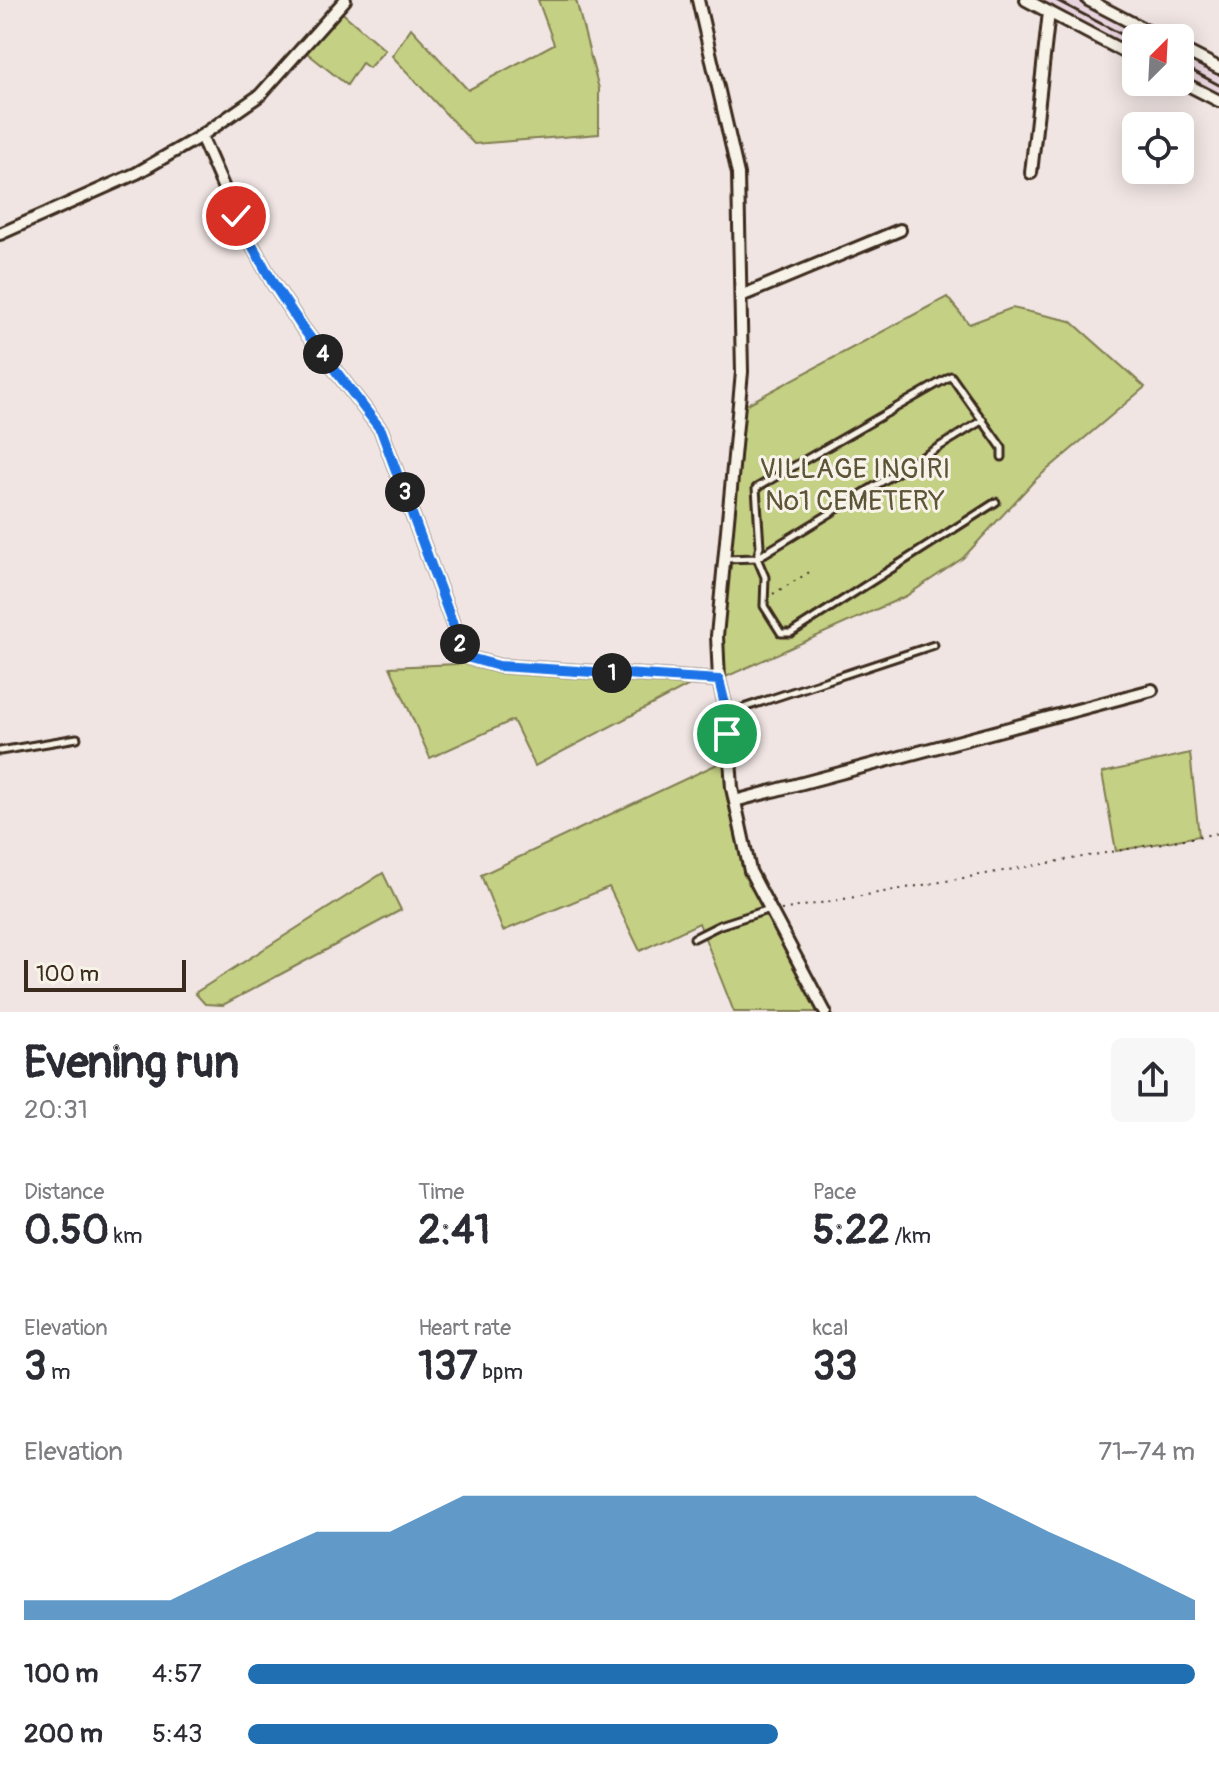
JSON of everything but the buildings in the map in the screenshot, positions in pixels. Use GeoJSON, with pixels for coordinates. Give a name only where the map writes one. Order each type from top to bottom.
{"type":"FeatureCollection","features":[{"type":"Feature","properties":{"kind":"street"},"geometry":{"type":"LineString","coordinates":[[0,234],[137,173],[201,136],[260,95],[345,0]]}},
{"type":"Feature","properties":{"kind":"street"},"geometry":{"type":"LineString","coordinates":[[698,0],[738,174],[742,372],[717,636],[719,680],[727,713],[735,801],[750,871],[825,1012]]}},
{"type":"Feature","properties":{"kind":"street"},"geometry":{"type":"LineString","coordinates":[[1026,0],[1122,51]]}},
{"type":"Feature","properties":{"kind":"street"},"geometry":{"type":"LineString","coordinates":[[1088,0],[1134,24]]}},
{"type":"Feature","properties":{"kind":"street"},"geometry":{"type":"LineString","coordinates":[[1031,173],[1049,12]]}},
{"type":"Feature","properties":{"kind":"street"},"geometry":{"type":"LineString","coordinates":[[1194,55],[1219,68]]}},
{"type":"Feature","properties":{"kind":"street"},"geometry":{"type":"LineString","coordinates":[[1194,88],[1219,101]]}},
{"type":"Feature","properties":{"kind":"street"},"geometry":{"type":"LineString","coordinates":[[201,136],[236,216],[273,283],[302,327],[381,430],[462,649],[470,658],[499,666],[719,680]]}},
{"type":"Feature","properties":{"kind":"street"},"geometry":{"type":"LineString","coordinates":[[741,296],[900,230]]}},
{"type":"Feature","properties":{"kind":"street"},"geometry":{"type":"LineString","coordinates":[[735,801],[1152,690]]}},
{"type":"Feature","properties":{"kind":"lane"},"geometry":{"type":"LineString","coordinates":[[996,502],[791,633],[781,633],[764,606],[765,577],[757,558],[760,546],[756,488],[951,376],[1002,448],[1002,457]]}},
{"type":"Feature","properties":{"kind":"lane"},"geometry":{"type":"LineString","coordinates":[[724,559],[757,558],[983,420]]}},
{"type":"Feature","properties":{"kind":"lane"},"geometry":{"type":"LineString","coordinates":[[727,713],[934,645]]}},
{"type":"Feature","properties":{"kind":"lane"},"geometry":{"type":"LineString","coordinates":[[0,751],[77,738]]}},
{"type":"Feature","properties":{"kind":"lane"},"geometry":{"type":"LineString","coordinates":[[694,938],[720,925],[771,910]]}},
{"type":"Feature","properties":{"kind":"path"},"geometry":{"type":"LineString","coordinates":[[764,598],[813,570]]}},
{"type":"Feature","properties":{"kind":"path"},"geometry":{"type":"LineString","coordinates":[[771,910],[1219,833]]}},
{"type":"Feature","properties":{"kind":"shaded area"},"geometry":{"type":"Polygon","coordinates":[[[1026,0],[1088,0],[1134,24],[1122,24],[1122,51],[1026,0]]]}},
{"type":"Feature","properties":{"kind":"shaded area"},"geometry":{"type":"Polygon","coordinates":[[[1194,55],[1219,68],[1219,101],[1194,88],[1194,55]]]}},
{"type":"Feature","properties":{"kind":"green space"},"geometry":{"type":"Polygon","coordinates":[[[538,0],[576,0],[599,89],[599,134],[474,144],[392,56],[411,28],[468,90],[554,44],[538,0]]]}},
{"type":"Feature","properties":{"kind":"green space"},"geometry":{"type":"Polygon","coordinates":[[[338,9],[385,50],[369,68],[362,63],[347,85],[302,49],[338,9]]]}},
{"type":"Feature","properties":{"kind":"green space","name":"VILLAGE INGIRI №1 CEMETERY"},"geometry":{"type":"Polygon","coordinates":[[[947,297],[969,324],[1012,308],[1071,321],[1145,387],[1035,480],[963,558],[906,596],[719,680],[717,636],[738,409],[947,297]]]}},
{"type":"Feature","properties":{"kind":"green space"},"geometry":{"type":"Polygon","coordinates":[[[480,663],[703,678],[535,766],[513,720],[430,758],[390,667],[480,663]]]}},
{"type":"Feature","properties":{"kind":"green space"},"geometry":{"type":"Polygon","coordinates":[[[1190,753],[1199,836],[1116,851],[1102,773],[1190,753]]]}},
{"type":"Feature","properties":{"kind":"green space"},"geometry":{"type":"Polygon","coordinates":[[[730,758],[750,871],[825,1012],[734,1012],[699,923],[640,951],[609,887],[503,931],[481,875],[730,758]]]}},
{"type":"Feature","properties":{"kind":"green space"},"geometry":{"type":"Polygon","coordinates":[[[383,873],[401,910],[223,1005],[205,1004],[195,993],[383,873]]]}},
{"type":"Feature","properties":{"kind":"railway"},"geometry":{"type":"LineString","coordinates":[[1056,0],[1122,35]]}},
{"type":"Feature","properties":{"kind":"railway"},"geometry":{"type":"LineString","coordinates":[[1194,72],[1219,85]]}},
{"type":"Feature","properties":{"kind":"route"},"geometry":{"type":"LineString","coordinates":[[236,216],[273,283],[302,327],[381,430],[462,649],[470,658],[499,666],[719,680],[727,713],[727,734]]}}]}
